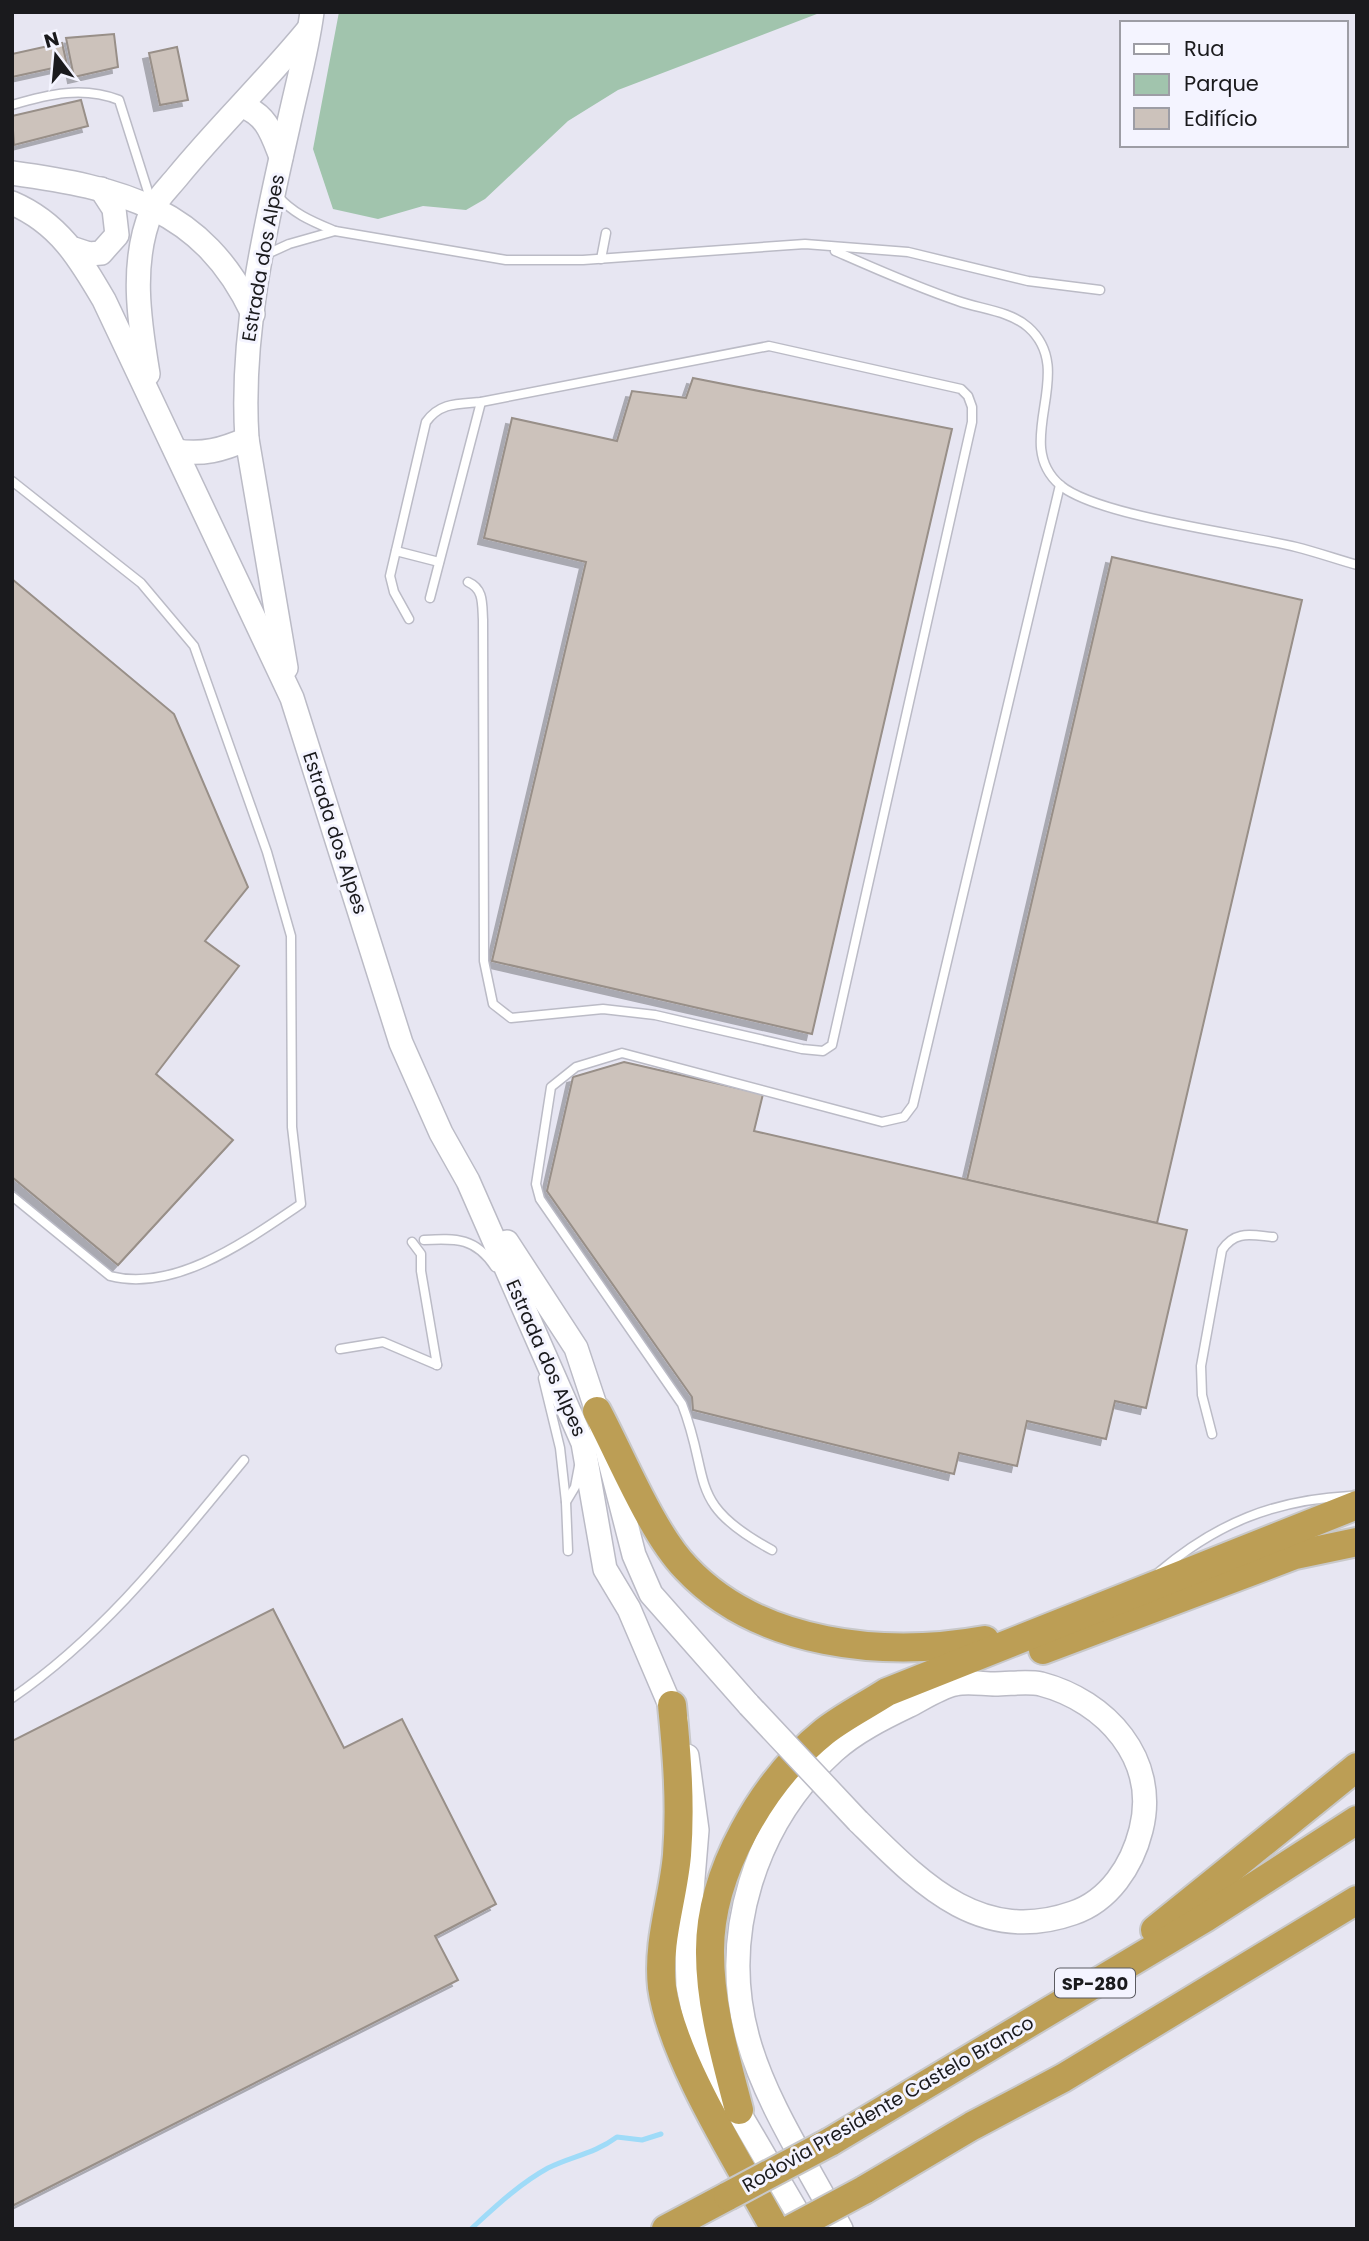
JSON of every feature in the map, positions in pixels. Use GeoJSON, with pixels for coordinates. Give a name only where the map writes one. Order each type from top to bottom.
{"type":"FeatureCollection","features":[{"type":"Feature","properties":{"kind":"highway"},"geometry":{"type":"LineString","coordinates":[[597,1411],[654,1521],[685,1567],[711,1591],[742,1610],[775,1625],[828,1640],[877,1647],[945,1647],[1049,1628]]}},
{"type":"Feature","properties":{"kind":"highway"},"geometry":{"type":"LineString","coordinates":[[739,2110],[715,2008],[709,1950],[716,1909],[728,1866],[747,1823],[780,1773],[825,1732],[887,1692],[1357,1505]]}},
{"type":"Feature","properties":{"kind":"highway"},"geometry":{"type":"LineString","coordinates":[[956,1684],[1295,1555],[1357,1542]]}},
{"type":"Feature","properties":{"kind":"highway"},"geometry":{"type":"LineString","coordinates":[[672,1705],[680,1792],[677,1858],[660,1949],[662,1989],[675,2034],[694,2078],[775,2229]]}},
{"type":"Feature","properties":{"kind":"highway"},"geometry":{"type":"LineString","coordinates":[[1072,1997],[1357,1767]]}},
{"type":"Feature","properties":{"kind":"highway","name":"Rodovia Presidente Castelo Branco"},"geometry":{"type":"LineString","coordinates":[[666,2229],[830,2142],[1205,1918],[1357,1820]]}},
{"type":"Feature","properties":{"kind":"highway"},"geometry":{"type":"LineString","coordinates":[[792,2229],[972,2126],[1063,2078],[1357,1900]]}},
{"type":"Feature","properties":{"kind":"main road","name":"Estrada dos Alpes"},"geometry":{"type":"LineString","coordinates":[[153,207],[196,153],[242,106],[312,20]]}},
{"type":"Feature","properties":{"kind":"main road","name":"Estrada dos Alpes"},"geometry":{"type":"LineString","coordinates":[[292,698],[247,439],[246,357],[274,192],[312,20]]}},
{"type":"Feature","properties":{"kind":"main road"},"geometry":{"type":"LineString","coordinates":[[242,106],[253,110],[268,125],[281,157]]}},
{"type":"Feature","properties":{"kind":"main road"},"geometry":{"type":"LineString","coordinates":[[12,173],[101,189],[131,197],[153,207],[203,242],[239,286],[253,314]]}},
{"type":"Feature","properties":{"kind":"main road"},"geometry":{"type":"LineString","coordinates":[[74,249],[89,254],[101,253],[117,235],[114,209],[101,189]]}},
{"type":"Feature","properties":{"kind":"main road"},"geometry":{"type":"LineString","coordinates":[[12,203],[28,210],[74,249],[104,300],[153,401]]}},
{"type":"Feature","properties":{"kind":"main road"},"geometry":{"type":"LineString","coordinates":[[153,207],[142,243],[139,272],[141,328],[153,401]]}},
{"type":"Feature","properties":{"kind":"main road","name":"Estrada dos Alpes"},"geometry":{"type":"LineString","coordinates":[[153,401],[292,698],[401,1043],[441,1133],[468,1181],[583,1443],[606,1569],[629,1609],[672,1705],[685,1747],[697,1830],[687,1951],[688,1986],[698,2029],[714,2070],[807,2229]]}},
{"type":"Feature","properties":{"kind":"main road"},"geometry":{"type":"LineString","coordinates":[[176,451],[197,454],[225,449],[247,439]]}},
{"type":"Feature","properties":{"kind":"main road"},"geometry":{"type":"LineString","coordinates":[[468,1181],[576,1348],[597,1411],[642,1576],[664,1611],[749,1705],[858,1821],[930,1887],[978,1914],[1001,1923],[1027,1925],[1085,1909],[1103,1896],[1127,1868],[1141,1829],[1146,1800],[1140,1772],[1125,1740],[1106,1715],[1074,1695],[1037,1683],[956,1684],[878,1720],[835,1750],[774,1827],[754,1867],[738,1929],[739,1988],[748,2038],[762,2078],[841,2229]]}},
{"type":"Feature","properties":{"kind":"lane"},"geometry":{"type":"LineString","coordinates":[[12,105],[80,91],[98,92],[120,100],[153,207]]}},
{"type":"Feature","properties":{"kind":"lane"},"geometry":{"type":"LineString","coordinates":[[274,192],[289,208],[335,231],[506,260],[601,259],[780,244],[908,252],[1028,281],[1100,290]]}},
{"type":"Feature","properties":{"kind":"lane"},"geometry":{"type":"LineString","coordinates":[[262,257],[289,244],[335,231]]}},
{"type":"Feature","properties":{"kind":"lane"},"geometry":{"type":"LineString","coordinates":[[601,259],[606,233]]}},
{"type":"Feature","properties":{"kind":"lane"},"geometry":{"type":"LineString","coordinates":[[829,248],[895,278],[1007,316],[1028,327],[1043,348],[1050,373],[1040,447],[1045,466],[1060,485],[1117,509],[1296,547],[1357,565]]}},
{"type":"Feature","properties":{"kind":"lane"},"geometry":{"type":"LineString","coordinates":[[410,619],[391,584],[396,551],[426,422],[433,412],[445,405],[481,402],[769,346],[961,389],[968,396],[972,422],[832,1045],[823,1051],[802,1049],[655,1016],[603,1009],[511,1018],[493,1004],[484,961],[484,620],[481,595],[477,586],[468,582]]}},
{"type":"Feature","properties":{"kind":"lane"},"geometry":{"type":"LineString","coordinates":[[430,598],[481,402]]}},
{"type":"Feature","properties":{"kind":"lane"},"geometry":{"type":"LineString","coordinates":[[12,481],[141,583],[194,646],[267,852],[291,936],[292,1127],[301,1204],[231,1251],[153,1279],[127,1280],[110,1276],[12,1196]]}},
{"type":"Feature","properties":{"kind":"lane"},"geometry":{"type":"LineString","coordinates":[[772,1550],[738,1532],[710,1503],[698,1470],[692,1431],[682,1404],[540,1199],[536,1184],[551,1087],[576,1067],[603,1057],[622,1054],[882,1122],[904,1117],[913,1105],[1060,485]]}},
{"type":"Feature","properties":{"kind":"lane"},"geometry":{"type":"LineString","coordinates":[[396,551],[439,562]]}},
{"type":"Feature","properties":{"kind":"lane"},"geometry":{"type":"LineString","coordinates":[[1212,1434],[1202,1395],[1201,1366],[1222,1250],[1230,1238],[1239,1235],[1273,1237]]}},
{"type":"Feature","properties":{"kind":"lane"},"geometry":{"type":"LineString","coordinates":[[424,1240],[449,1238],[470,1243],[484,1251],[501,1276],[524,1321],[540,1365],[560,1448],[568,1551]]}},
{"type":"Feature","properties":{"kind":"lane"},"geometry":{"type":"LineString","coordinates":[[340,1349],[383,1342],[437,1365],[421,1271],[421,1254],[412,1242]]}},
{"type":"Feature","properties":{"kind":"lane"},"geometry":{"type":"LineString","coordinates":[[566,1502],[575,1487],[583,1443]]}},
{"type":"Feature","properties":{"kind":"lane"},"geometry":{"type":"LineString","coordinates":[[12,1698],[56,1668],[138,1587],[244,1460]]}},
{"type":"Feature","properties":{"kind":"lane"},"geometry":{"type":"LineString","coordinates":[[1134,1593],[1192,1544],[1243,1518],[1310,1498],[1357,1495]]}},
{"type":"Feature","properties":{"kind":"green space"},"geometry":{"type":"Polygon","coordinates":[[[339,12],[822,12],[618,90],[568,121],[485,199],[466,210],[423,206],[378,219],[333,209],[313,149],[339,12]]]}},
{"type":"Feature","properties":{"kind":"building"},"geometry":{"type":"Polygon","coordinates":[[[114,34],[118,67],[74,77],[66,38],[114,34]]]}},
{"type":"Feature","properties":{"kind":"building"},"geometry":{"type":"Polygon","coordinates":[[[62,43],[67,65],[12,77],[12,54],[62,43]]]}},
{"type":"Feature","properties":{"kind":"building"},"geometry":{"type":"Polygon","coordinates":[[[177,47],[188,100],[160,105],[149,53],[177,47]]]}},
{"type":"Feature","properties":{"kind":"building"},"geometry":{"type":"Polygon","coordinates":[[[81,100],[88,126],[14,145],[12,116],[81,100]]]}},
{"type":"Feature","properties":{"kind":"building"},"geometry":{"type":"Polygon","coordinates":[[[693,378],[952,429],[812,1034],[492,961],[586,562],[484,538],[512,418],[617,441],[632,391],[686,398],[693,378]]]}},
{"type":"Feature","properties":{"kind":"building"},"geometry":{"type":"Polygon","coordinates":[[[1112,557],[1302,600],[1157,1223],[967,1180],[1112,557]]]}},
{"type":"Feature","properties":{"kind":"building"},"geometry":{"type":"Polygon","coordinates":[[[12,579],[174,714],[248,887],[205,941],[239,966],[156,1074],[233,1140],[118,1265],[12,1177],[12,579]]]}},
{"type":"Feature","properties":{"kind":"building"},"geometry":{"type":"Polygon","coordinates":[[[624,1062],[763,1094],[754,1131],[1187,1230],[1146,1408],[1115,1401],[1106,1439],[1027,1421],[1017,1466],[959,1453],[954,1474],[693,1410],[692,1397],[547,1191],[573,1077],[624,1062]]]}},
{"type":"Feature","properties":{"kind":"building"},"geometry":{"type":"Polygon","coordinates":[[[273,1609],[344,1748],[402,1719],[496,1904],[435,1936],[458,1980],[12,2206],[12,1741],[273,1609]]]}},
{"type":"Feature","properties":{"kind":"waterway"},"geometry":{"type":"LineString","coordinates":[[471,2229],[498,2204],[548,2168],[600,2147],[617,2137],[642,2140],[661,2134]]}}]}
